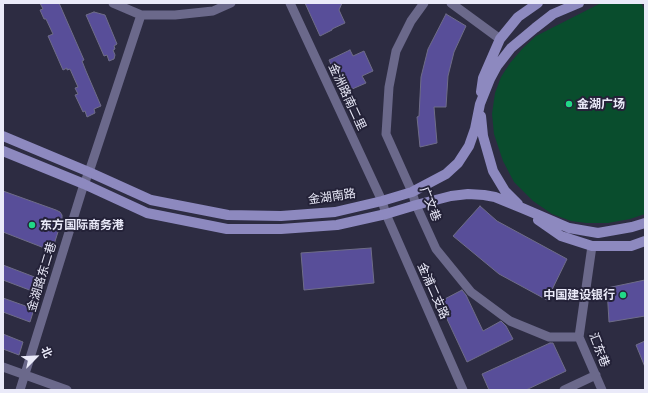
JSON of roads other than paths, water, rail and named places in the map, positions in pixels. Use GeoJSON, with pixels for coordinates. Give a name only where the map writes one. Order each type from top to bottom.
{"type":"FeatureCollection","features":[{"type":"Feature","properties":{"kind":"main road"},"geometry":{"type":"LineString","coordinates":[[538,3],[518,17],[500,39],[483,78],[480,104],[483,136],[493,171],[505,191],[522,208],[561,236],[592,246],[631,246],[645,241]]}},
{"type":"Feature","properties":{"kind":"main road","name":"金湖南路"},"geometry":{"type":"LineString","coordinates":[[3,136],[151,200],[228,215],[281,216],[335,212],[412,192],[446,174],[458,163],[469,146],[475,129],[480,104],[490,79],[497,66],[511,48],[553,14],[579,3]]}},
{"type":"Feature","properties":{"kind":"main road"},"geometry":{"type":"LineString","coordinates":[[3,151],[84,184],[147,213],[227,229],[281,229],[337,225],[386,214],[451,196],[468,194],[495,197],[569,228],[598,233],[632,227],[645,223]]}},
{"type":"Feature","properties":{"kind":"street"},"geometry":{"type":"LineString","coordinates":[[113,3],[141,15],[175,15],[213,11],[231,3]]}},
{"type":"Feature","properties":{"kind":"street","name":"金洲路南二里"},"geometry":{"type":"LineString","coordinates":[[290,3],[382,201]]}},
{"type":"Feature","properties":{"kind":"street","name":"广文巷"},"geometry":{"type":"LineString","coordinates":[[424,3],[411,21],[396,51],[389,87],[386,134],[436,249],[471,292],[510,321],[549,337],[579,337]]}},
{"type":"Feature","properties":{"kind":"street"},"geometry":{"type":"LineString","coordinates":[[451,3],[500,39]]}},
{"type":"Feature","properties":{"kind":"street","name":"金湖路东二巷"},"geometry":{"type":"LineString","coordinates":[[20,390],[84,184],[141,15]]}},
{"type":"Feature","properties":{"kind":"street","name":"金浦二支路"},"geometry":{"type":"LineString","coordinates":[[382,201],[386,214],[463,390]]}},
{"type":"Feature","properties":{"kind":"street","name":"汇东巷"},"geometry":{"type":"LineString","coordinates":[[592,246],[579,337],[602,390]]}},
{"type":"Feature","properties":{"kind":"street"},"geometry":{"type":"LineString","coordinates":[[3,368],[67,390]]}},
{"type":"Feature","properties":{"kind":"street"},"geometry":{"type":"LineString","coordinates":[[564,390],[596,375]]}},
{"type":"Feature","properties":{"kind":"place","name":"金湖广场"},"geometry":{"type":"Point","coordinates":[569,104]}},
{"type":"Feature","properties":{"kind":"place","name":"东方国际商务港"},"geometry":{"type":"Point","coordinates":[32,225]}},
{"type":"Feature","properties":{"kind":"place","name":"中国建设银行"},"geometry":{"type":"Point","coordinates":[623,295]}}]}
